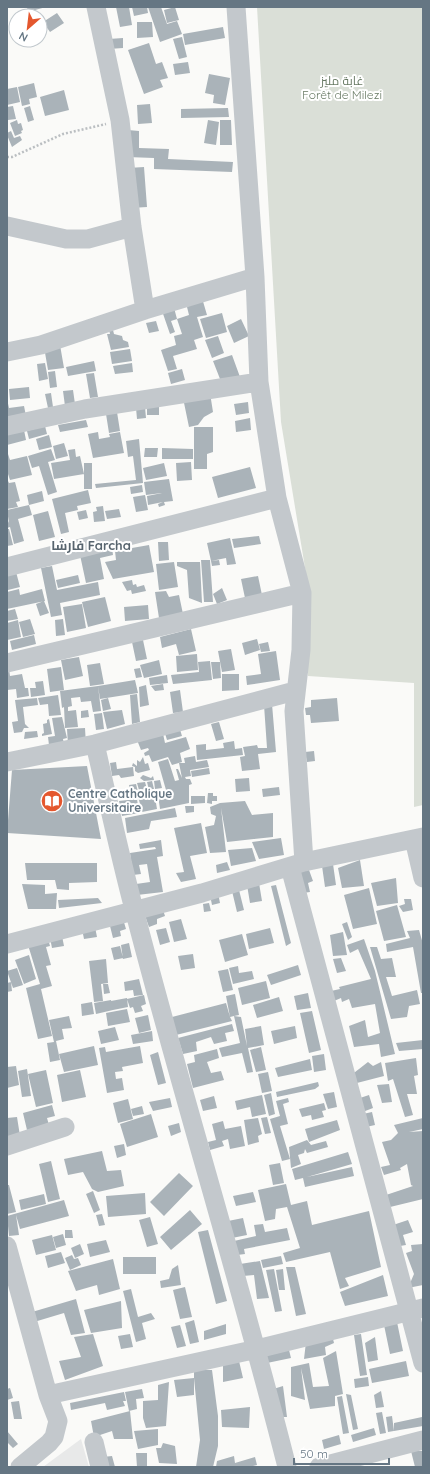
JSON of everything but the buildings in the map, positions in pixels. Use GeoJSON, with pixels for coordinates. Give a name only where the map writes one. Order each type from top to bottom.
{"type":"FeatureCollection","features":[{"type":"Feature","properties":{"kind":"street"},"geometry":{"type":"LineString","coordinates":[[96,7],[120,120],[132,227],[145,310]]}},
{"type":"Feature","properties":{"kind":"street"},"geometry":{"type":"LineString","coordinates":[[236,7],[255,277],[259,382],[277,498],[302,593],[301,650],[295,691],[297,865],[415,1310],[423,1363]]}},
{"type":"Feature","properties":{"kind":"street"},"geometry":{"type":"LineString","coordinates":[[7,226],[66,239],[88,239],[132,227]]}},
{"type":"Feature","properties":{"kind":"street"},"geometry":{"type":"LineString","coordinates":[[7,352],[41,345],[145,310],[255,277]]}},
{"type":"Feature","properties":{"kind":"street"},"geometry":{"type":"LineString","coordinates":[[7,426],[85,409],[259,382]]}},
{"type":"Feature","properties":{"kind":"street"},"geometry":{"type":"LineString","coordinates":[[7,567],[277,498]]}},
{"type":"Feature","properties":{"kind":"street"},"geometry":{"type":"LineString","coordinates":[[7,663],[302,593]]}},
{"type":"Feature","properties":{"kind":"street"},"geometry":{"type":"LineString","coordinates":[[7,762],[94,744],[295,691]]}},
{"type":"Feature","properties":{"kind":"street"},"geometry":{"type":"LineString","coordinates":[[94,744],[134,911],[196,1137],[257,1350],[287,1467]]}},
{"type":"Feature","properties":{"kind":"street"},"geometry":{"type":"LineString","coordinates":[[7,944],[134,911],[297,865],[419,838],[423,878]]}},
{"type":"Feature","properties":{"kind":"street"},"geometry":{"type":"LineString","coordinates":[[7,1146],[65,1127]]}},
{"type":"Feature","properties":{"kind":"street"},"geometry":{"type":"LineString","coordinates":[[7,1246],[48,1395],[58,1421],[54,1437],[43,1450],[20,1467]]}},
{"type":"Feature","properties":{"kind":"street"},"geometry":{"type":"LineString","coordinates":[[48,1395],[257,1350],[415,1310]]}},
{"type":"Feature","properties":{"kind":"street"},"geometry":{"type":"LineString","coordinates":[[319,1467],[423,1440]]}},
{"type":"Feature","properties":{"kind":"street"},"geometry":{"type":"LineString","coordinates":[[94,1442],[100,1467]]}},
{"type":"Feature","properties":{"kind":"path"},"geometry":{"type":"LineString","coordinates":[[7,157],[12,157],[63,134],[120,120]]}},
{"type":"Feature","properties":{"kind":"shaded area"},"geometry":{"type":"Polygon","coordinates":[[[81,1439],[89,1467],[43,1467],[81,1439]]]}},
{"type":"Feature","properties":{"kind":"green space","name":"غابة مليز Forêt de Milezi"},"geometry":{"type":"Polygon","coordinates":[[[257,7],[423,7],[423,805],[414,807],[414,683],[308,676],[308,586],[281,422],[257,7]]]}},
{"type":"Feature","properties":{"kind":"place","name":"Centre Catholique Universitaire"},"geometry":{"type":"Point","coordinates":[52,801]}},
{"type":"Feature","properties":{"kind":"district","name":"فارشا Farcha"},"geometry":{"type":"Point","coordinates":[91,545]}}]}
